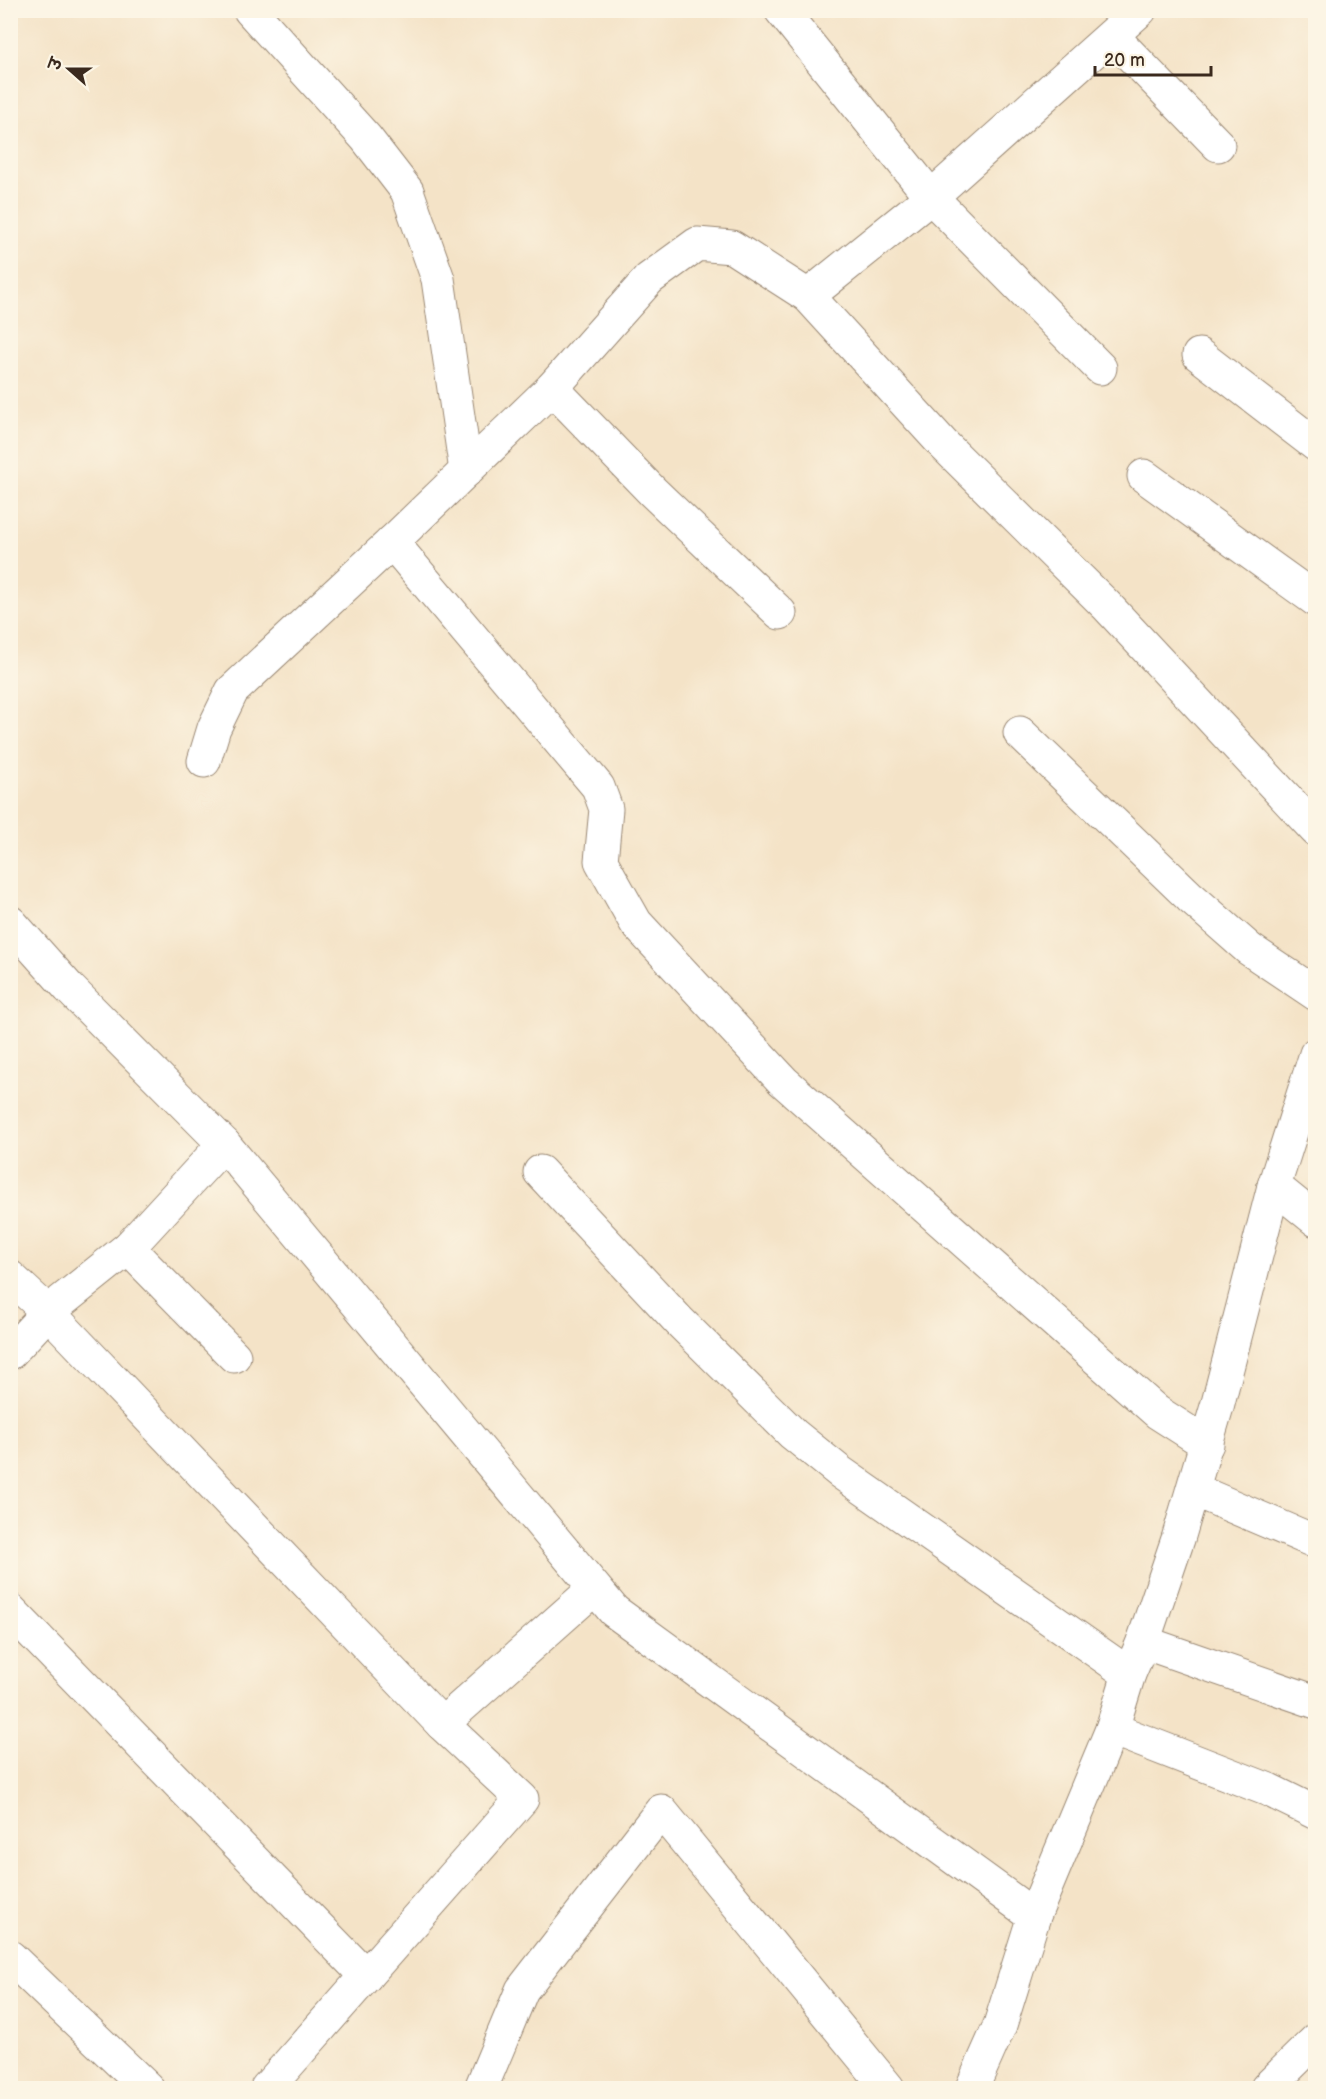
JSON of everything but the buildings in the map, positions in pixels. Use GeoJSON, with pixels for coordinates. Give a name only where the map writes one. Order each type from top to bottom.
{"type":"FeatureCollection","features":[{"type":"Feature","properties":{"kind":"street"},"geometry":{"type":"LineString","coordinates":[[250,10],[366,138],[407,191],[438,279],[466,471]]}},
{"type":"Feature","properties":{"kind":"street"},"geometry":{"type":"LineString","coordinates":[[781,10],[931,196],[1100,368]]}},
{"type":"Feature","properties":{"kind":"street"},"geometry":{"type":"LineString","coordinates":[[808,296],[931,196],[1140,10]]}},
{"type":"Feature","properties":{"kind":"street"},"geometry":{"type":"LineString","coordinates":[[1112,36],[1218,145]]}},
{"type":"Feature","properties":{"kind":"street"},"geometry":{"type":"LineString","coordinates":[[204,761],[214,728],[232,691],[392,542],[552,388],[649,279],[697,244],[732,247],[808,296],[944,445],[1107,606],[1316,831]]}},
{"type":"Feature","properties":{"kind":"street"},"geometry":{"type":"LineString","coordinates":[[1199,355],[1316,445]]}},
{"type":"Feature","properties":{"kind":"street"},"geometry":{"type":"LineString","coordinates":[[552,388],[652,491],[780,613]]}},
{"type":"Feature","properties":{"kind":"street"},"geometry":{"type":"LineString","coordinates":[[1144,476],[1316,600]]}},
{"type":"Feature","properties":{"kind":"street"},"geometry":{"type":"LineString","coordinates":[[392,542],[598,787],[606,809],[601,861],[636,923],[783,1082],[1157,1413],[1207,1444]]}},
{"type":"Feature","properties":{"kind":"street"},"geometry":{"type":"LineString","coordinates":[[1020,733],[1190,897],[1248,949],[1316,994]]}},
{"type":"Feature","properties":{"kind":"street"},"geometry":{"type":"LineString","coordinates":[[10,922],[69,988],[224,1144],[614,1611],[1034,1916]]}},
{"type":"Feature","properties":{"kind":"street"},"geometry":{"type":"LineString","coordinates":[[972,2088],[1000,2025],[1034,1916],[1112,1729],[1194,1490],[1274,1186],[1316,1054]]}},
{"type":"Feature","properties":{"kind":"street"},"geometry":{"type":"LineString","coordinates":[[10,1353],[48,1312],[128,1248],[224,1144]]}},
{"type":"Feature","properties":{"kind":"street"},"geometry":{"type":"LineString","coordinates":[[540,1173],[679,1321],[794,1434],[840,1472],[1129,1674]]}},
{"type":"Feature","properties":{"kind":"street"},"geometry":{"type":"LineString","coordinates":[[1274,1186],[1316,1220]]}},
{"type":"Feature","properties":{"kind":"street"},"geometry":{"type":"LineString","coordinates":[[128,1248],[234,1356]]}},
{"type":"Feature","properties":{"kind":"street"},"geometry":{"type":"LineString","coordinates":[[10,1277],[48,1312],[442,1724],[522,1799],[267,2088]]}},
{"type":"Feature","properties":{"kind":"street"},"geometry":{"type":"LineString","coordinates":[[1194,1490],[1316,1542]]}},
{"type":"Feature","properties":{"kind":"street"},"geometry":{"type":"LineString","coordinates":[[442,1724],[594,1589]]}},
{"type":"Feature","properties":{"kind":"street"},"geometry":{"type":"LineString","coordinates":[[10,1610],[366,1976]]}},
{"type":"Feature","properties":{"kind":"street"},"geometry":{"type":"LineString","coordinates":[[1143,1642],[1316,1702]]}},
{"type":"Feature","properties":{"kind":"street"},"geometry":{"type":"LineString","coordinates":[[1112,1729],[1269,1790],[1316,1813]]}},
{"type":"Feature","properties":{"kind":"street"},"geometry":{"type":"LineString","coordinates":[[481,2088],[522,1989],[661,1811],[888,2088]]}},
{"type":"Feature","properties":{"kind":"street"},"geometry":{"type":"LineString","coordinates":[[10,1957],[147,2088]]}},
{"type":"Feature","properties":{"kind":"street"},"geometry":{"type":"LineString","coordinates":[[1267,2088],[1316,2040]]}}]}
